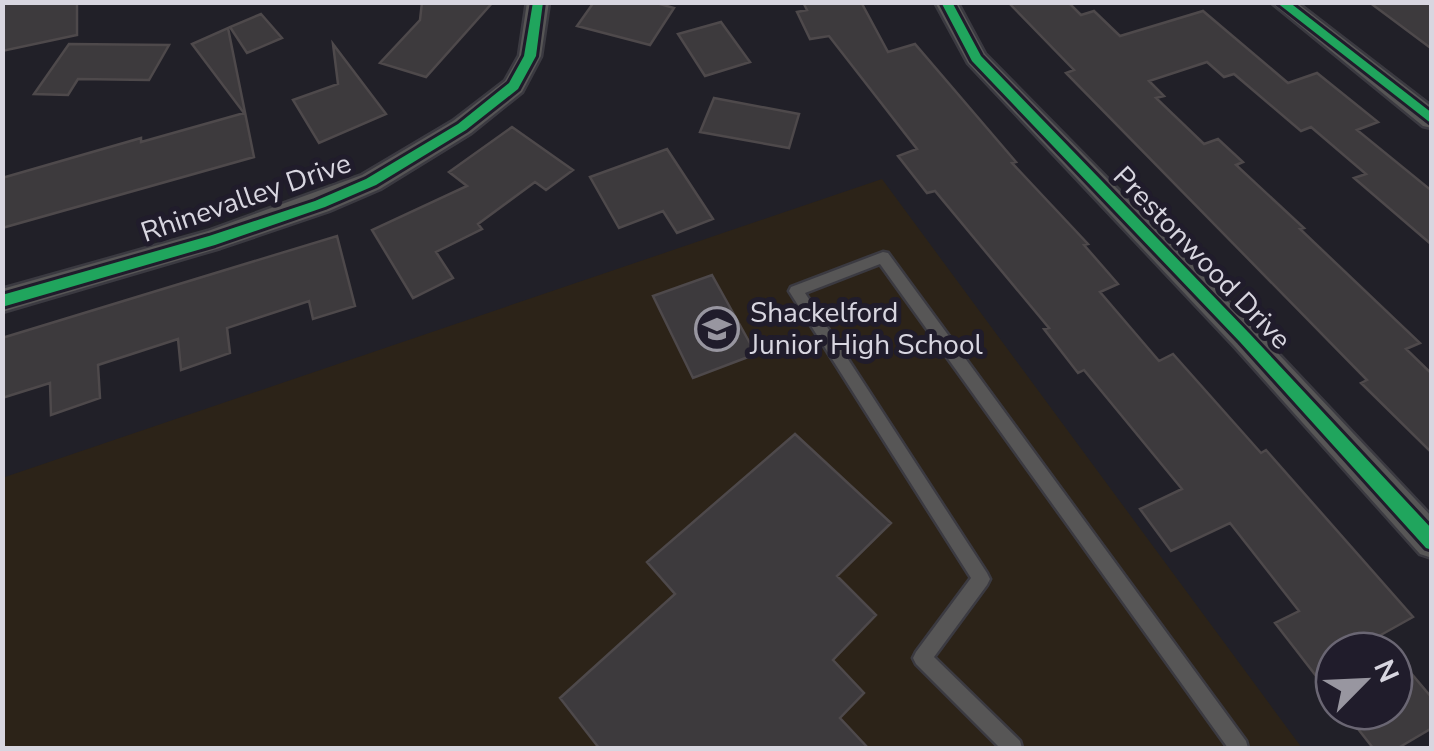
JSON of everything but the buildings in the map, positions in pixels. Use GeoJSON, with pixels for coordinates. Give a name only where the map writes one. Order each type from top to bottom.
{"type":"FeatureCollection","features":[{"type":"Feature","properties":{"kind":"street","name":"Rhinevalley Drive"},"geometry":{"type":"LineString","coordinates":[[2,301],[210,240],[320,204],[371,182],[462,127],[514,86],[530,56],[538,2]]}},
{"type":"Feature","properties":{"kind":"street","name":"Prestonwood Drive"},"geometry":{"type":"LineString","coordinates":[[946,2],[976,58],[1245,338],[1432,542]]}},
{"type":"Feature","properties":{"kind":"street"},"geometry":{"type":"LineString","coordinates":[[1281,2],[1432,120]]}},
{"type":"Feature","properties":{"kind":"lane"},"geometry":{"type":"LineString","coordinates":[[1013,748],[922,658],[981,579],[796,291],[883,257],[1239,748]]}},
{"type":"Feature","properties":{"kind":"shaded area","name":"Shackelford Junior High School"},"geometry":{"type":"Polygon","coordinates":[[[882,179],[1302,748],[3,748],[2,478],[882,179]]]}},
{"type":"Feature","properties":{"kind":"cycle path"},"geometry":{"type":"LineString","coordinates":[[2,301],[210,241],[320,204],[371,182],[462,127],[514,86],[530,56],[538,2]]}},
{"type":"Feature","properties":{"kind":"cycle path"},"geometry":{"type":"LineString","coordinates":[[946,2],[976,58],[1245,338],[1432,542]]}},
{"type":"Feature","properties":{"kind":"cycle path"},"geometry":{"type":"LineString","coordinates":[[1281,2],[1432,120]]}},
{"type":"Feature","properties":{"kind":"place","name":"Shackelford Junior High School"},"geometry":{"type":"Point","coordinates":[717,329]}}]}
